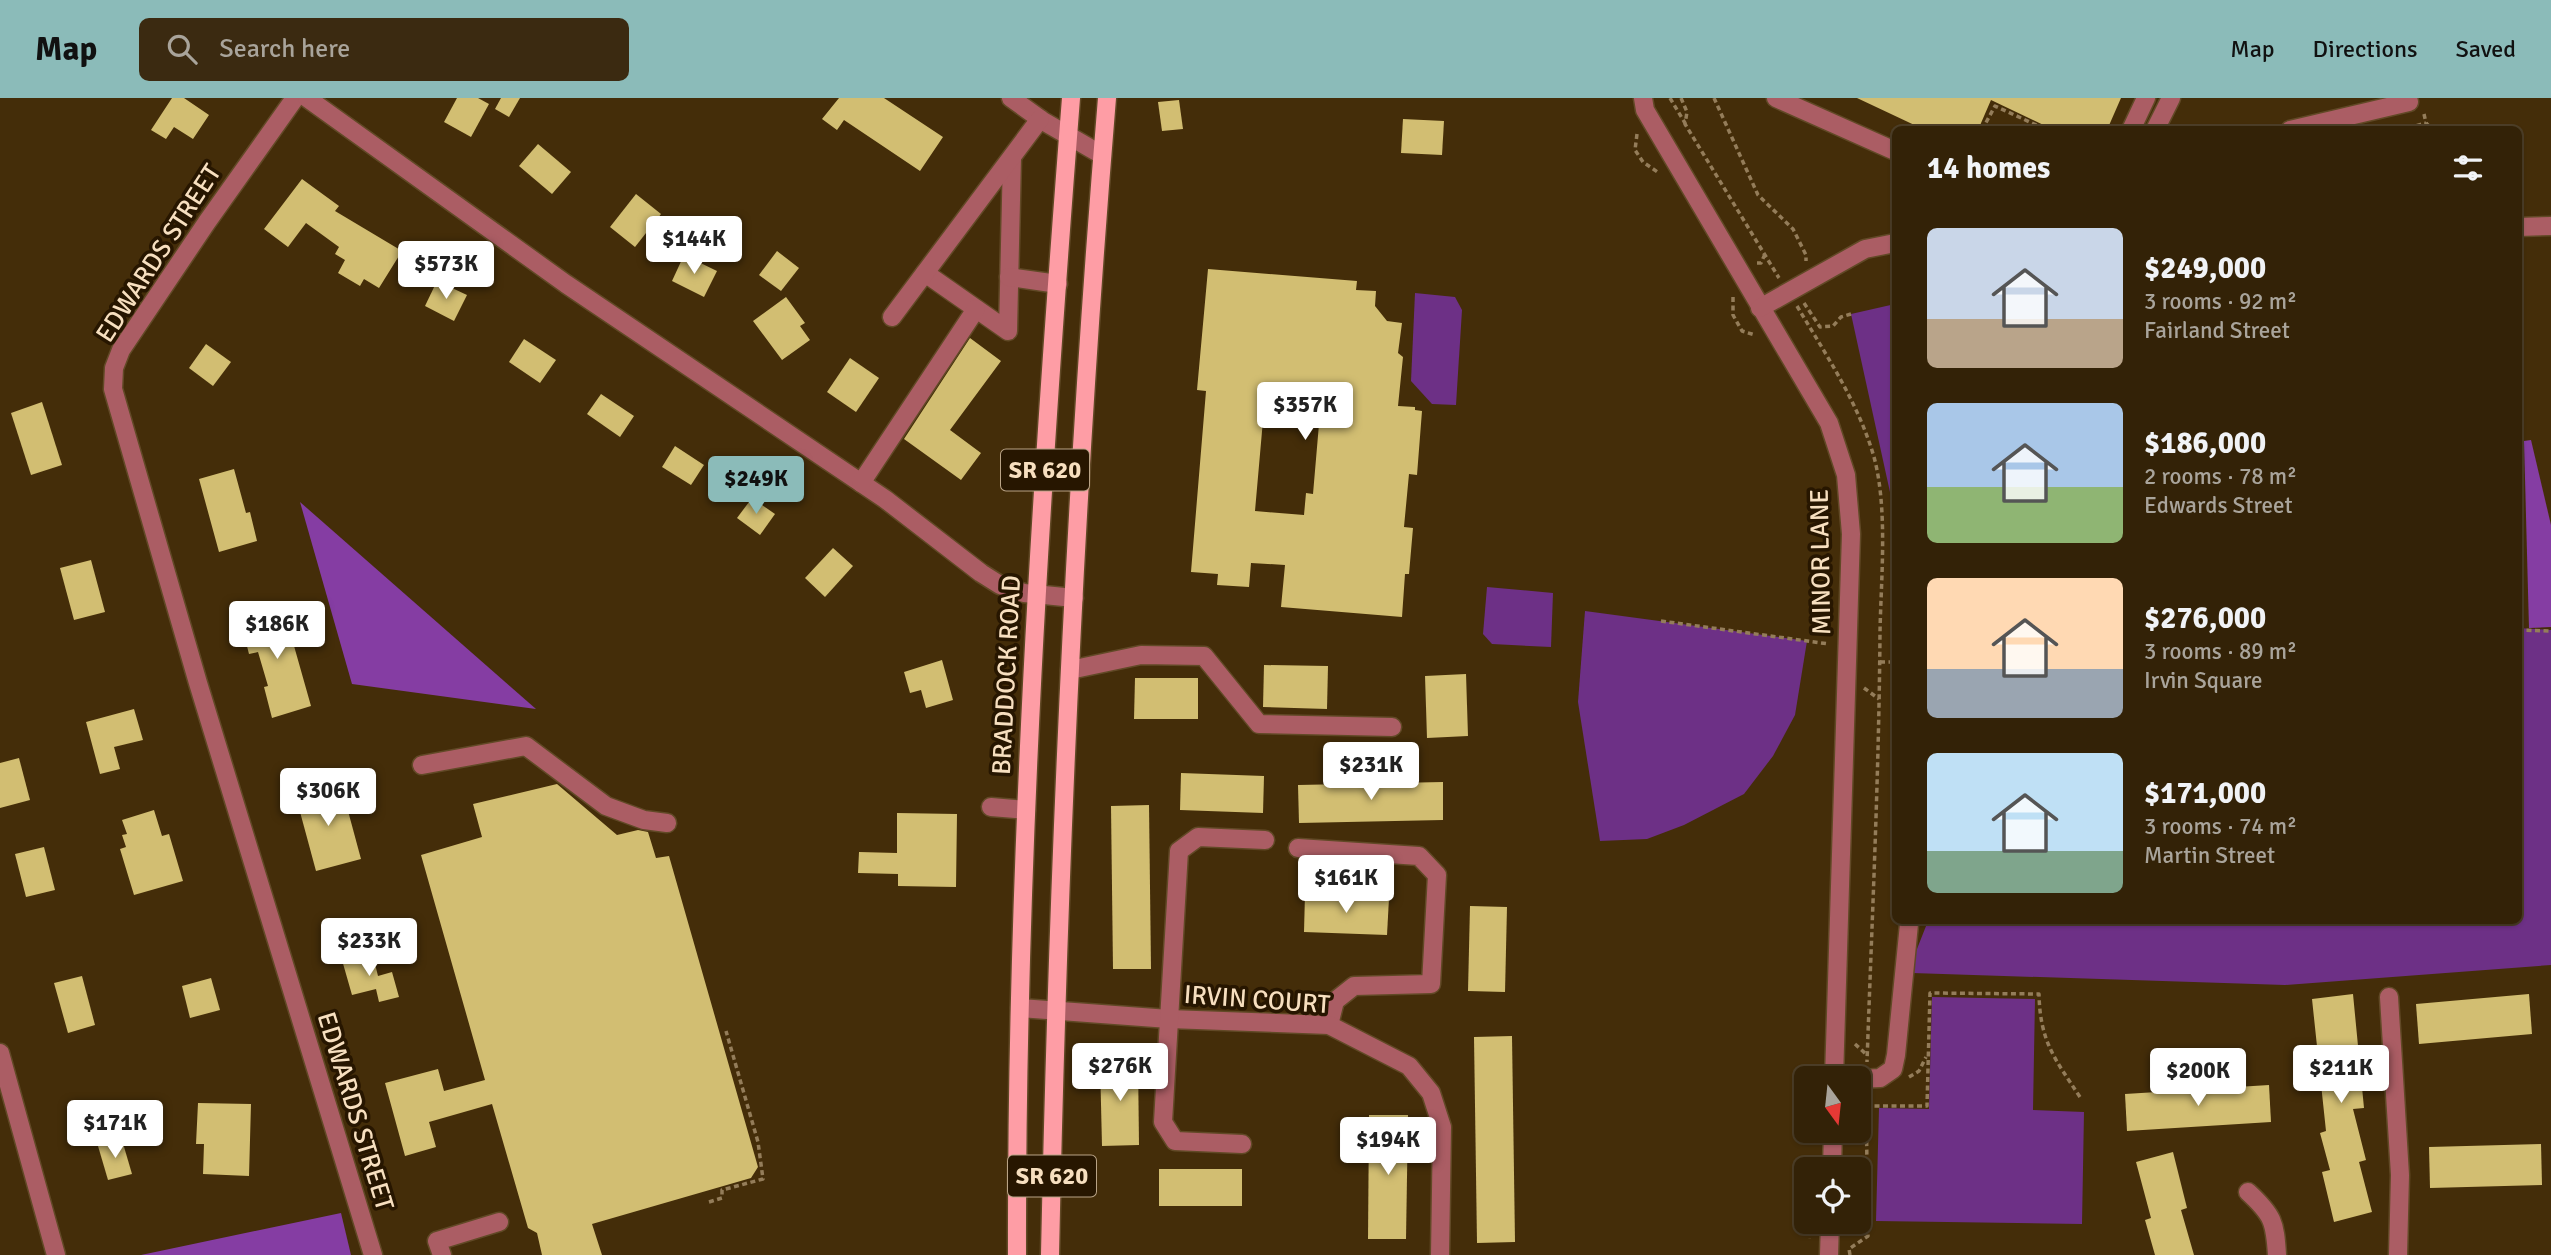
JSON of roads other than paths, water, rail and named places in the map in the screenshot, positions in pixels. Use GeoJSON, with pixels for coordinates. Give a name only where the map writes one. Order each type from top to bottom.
{"type":"FeatureCollection","features":[{"type":"Feature","properties":{"kind":"main road","name":"BRADDOCK ROAD"},"geometry":{"type":"LineString","coordinates":[[1017,1255],[1020,1008],[1036,595],[1071,98]]}},
{"type":"Feature","properties":{"kind":"main road","name":"SR 620"},"geometry":{"type":"LineString","coordinates":[[1050,1255],[1055,1011],[1070,670],[1107,98]]}},
{"type":"Feature","properties":{"kind":"street","name":"EDWARDS STREET"},"geometry":{"type":"LineString","coordinates":[[295,98],[134,328],[117,359],[113,389],[198,683],[373,1255]]}},
{"type":"Feature","properties":{"kind":"street"},"geometry":{"type":"LineString","coordinates":[[307,98],[566,284],[886,499],[981,573],[1000,585],[1036,595],[1074,598]]}},
{"type":"Feature","properties":{"kind":"street"},"geometry":{"type":"LineString","coordinates":[[1011,98],[1040,119],[1102,155]]}},
{"type":"Feature","properties":{"kind":"street","name":"MINOR LANE"},"geometry":{"type":"LineString","coordinates":[[1643,98],[1645,110],[1829,423],[1846,475],[1851,534],[1834,1066]]}},
{"type":"Feature","properties":{"kind":"street"},"geometry":{"type":"LineString","coordinates":[[1776,98],[1892,150]]}},
{"type":"Feature","properties":{"kind":"street"},"geometry":{"type":"LineString","coordinates":[[2133,126],[2146,98]]}},
{"type":"Feature","properties":{"kind":"street"},"geometry":{"type":"LineString","coordinates":[[2157,126],[2171,98]]}},
{"type":"Feature","properties":{"kind":"street"},"geometry":{"type":"LineString","coordinates":[[2307,126],[2409,102],[2408,98]]}},
{"type":"Feature","properties":{"kind":"street"},"geometry":{"type":"LineString","coordinates":[[892,317],[1040,119]]}},
{"type":"Feature","properties":{"kind":"street"},"geometry":{"type":"LineString","coordinates":[[925,273],[1008,331],[1012,157]]}},
{"type":"Feature","properties":{"kind":"street"},"geometry":{"type":"LineString","coordinates":[[2522,227],[2551,226]]}},
{"type":"Feature","properties":{"kind":"street"},"geometry":{"type":"LineString","coordinates":[[1760,308],[1865,249],[1892,244]]}},
{"type":"Feature","properties":{"kind":"street"},"geometry":{"type":"LineString","coordinates":[[1009,277],[1058,284]]}},
{"type":"Feature","properties":{"kind":"street"},"geometry":{"type":"LineString","coordinates":[[861,483],[976,309]]}},
{"type":"Feature","properties":{"kind":"street"},"geometry":{"type":"LineString","coordinates":[[1070,670],[1142,655],[1205,656],[1259,724],[1392,727]]}},
{"type":"Feature","properties":{"kind":"street"},"geometry":{"type":"LineString","coordinates":[[422,765],[526,746],[606,806],[644,820],[667,823]]}},
{"type":"Feature","properties":{"kind":"street"},"geometry":{"type":"LineString","coordinates":[[991,807],[1026,810]]}},
{"type":"Feature","properties":{"kind":"street"},"geometry":{"type":"LineString","coordinates":[[1242,1144],[1175,1141],[1163,1122],[1179,851],[1198,837],[1265,840]]}},
{"type":"Feature","properties":{"kind":"street"},"geometry":{"type":"LineString","coordinates":[[1297,848],[1419,856],[1437,875],[1431,984],[1354,986],[1335,1001],[1329,1025]]}},
{"type":"Feature","properties":{"kind":"street"},"geometry":{"type":"LineString","coordinates":[[1871,1077],[1880,1078],[1893,1069],[1909,924]]}},
{"type":"Feature","properties":{"kind":"street"},"geometry":{"type":"LineString","coordinates":[[2389,997],[2400,1175],[2398,1255]]}},
{"type":"Feature","properties":{"kind":"street","name":"IRVIN COURT"},"geometry":{"type":"LineString","coordinates":[[1020,1008],[1169,1019],[1329,1025],[1409,1066],[1431,1093],[1442,1127],[1440,1255]]}},
{"type":"Feature","properties":{"kind":"street"},"geometry":{"type":"LineString","coordinates":[[0,1053],[56,1255]]}},
{"type":"Feature","properties":{"kind":"street"},"geometry":{"type":"LineString","coordinates":[[2248,1192],[2264,1206],[2275,1225],[2277,1255]]}},
{"type":"Feature","properties":{"kind":"street"},"geometry":{"type":"LineString","coordinates":[[442,1255],[438,1241],[499,1222]]}},
{"type":"Feature","properties":{"kind":"street"},"geometry":{"type":"LineString","coordinates":[[1829,1255],[1830,1234]]}}]}
